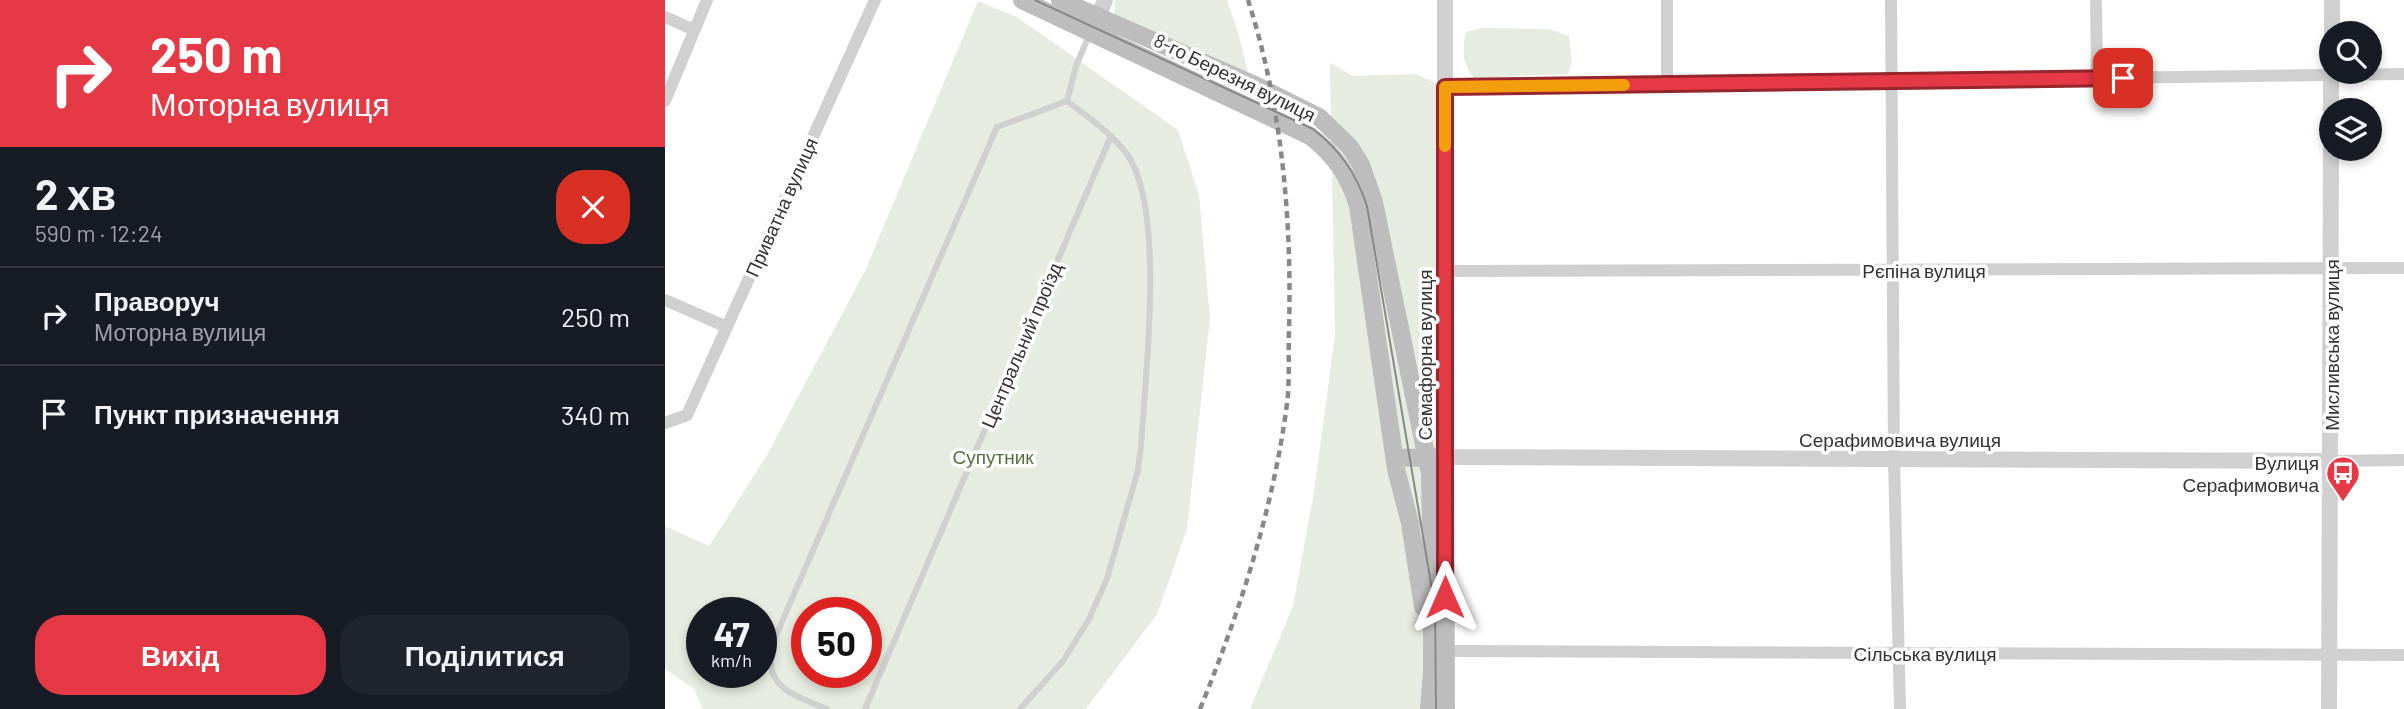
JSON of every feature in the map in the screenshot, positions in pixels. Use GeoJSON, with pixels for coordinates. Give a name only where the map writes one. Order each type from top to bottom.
{"type":"FeatureCollection","features":[{"type":"Feature","properties":{"kind":"main road","name":"8-го Березня вулиця"},"geometry":{"type":"LineString","coordinates":[[1022,0],[1098,16],[1310,136],[1335,158],[1346,173],[1358,206],[1376,344],[1395,458]]}},
{"type":"Feature","properties":{"kind":"main road","name":"8-го Березня вулиця"},"geometry":{"type":"LineString","coordinates":[[1060,0],[1257,86],[1318,117],[1350,147],[1361,166],[1374,202],[1436,457]]}},
{"type":"Feature","properties":{"kind":"main road","name":"Серафимовича вулиця"},"geometry":{"type":"LineString","coordinates":[[1395,458],[1436,457]]}},
{"type":"Feature","properties":{"kind":"main road","name":"Семафорна вулиця"},"geometry":{"type":"LineString","coordinates":[[1436,457],[1446,709]]}},
{"type":"Feature","properties":{"kind":"main road","name":"Семафорна вулиця"},"geometry":{"type":"LineString","coordinates":[[1429,701],[1432,673],[1431,493],[1436,457]]}},
{"type":"Feature","properties":{"kind":"main road","name":"Семафорна вулиця"},"geometry":{"type":"LineString","coordinates":[[1395,458],[1410,523],[1422,595],[1429,701]]}},
{"type":"Feature","properties":{"kind":"street"},"geometry":{"type":"LineString","coordinates":[[665,101],[707,0]]}},
{"type":"Feature","properties":{"kind":"street","name":"Приватна вулиця"},"geometry":{"type":"LineString","coordinates":[[665,423],[687,415],[875,0]]}},
{"type":"Feature","properties":{"kind":"street","name":"Семафорна вулиця"},"geometry":{"type":"LineString","coordinates":[[1436,457],[1445,271],[1445,0]]}},
{"type":"Feature","properties":{"kind":"street"},"geometry":{"type":"LineString","coordinates":[[1667,0],[1667,84]]}},
{"type":"Feature","properties":{"kind":"street"},"geometry":{"type":"LineString","coordinates":[[1891,0],[1894,460],[1900,709]]}},
{"type":"Feature","properties":{"kind":"street"},"geometry":{"type":"LineString","coordinates":[[2096,0],[2097,78]]}},
{"type":"Feature","properties":{"kind":"street"},"geometry":{"type":"LineString","coordinates":[[2332,0],[2332,21]]}},
{"type":"Feature","properties":{"kind":"street"},"geometry":{"type":"LineString","coordinates":[[665,18],[694,30]]}},
{"type":"Feature","properties":{"kind":"street"},"geometry":{"type":"LineString","coordinates":[[1445,87],[2319,73]]}},
{"type":"Feature","properties":{"kind":"street"},"geometry":{"type":"LineString","coordinates":[[2382,74],[2404,74]]}},
{"type":"Feature","properties":{"kind":"street","name":"Мисливська вулиця"},"geometry":{"type":"LineString","coordinates":[[2329,709],[2331,161]]}},
{"type":"Feature","properties":{"kind":"street","name":"Рєпіна вулиця"},"geometry":{"type":"LineString","coordinates":[[1445,271],[2404,268]]}},
{"type":"Feature","properties":{"kind":"street"},"geometry":{"type":"LineString","coordinates":[[665,300],[727,327]]}},
{"type":"Feature","properties":{"kind":"street","name":"Серафимовича вулиця"},"geometry":{"type":"LineString","coordinates":[[1436,457],[2404,460]]}},
{"type":"Feature","properties":{"kind":"street","name":"Сільська вулиця"},"geometry":{"type":"LineString","coordinates":[[1445,651],[2404,655]]}},
{"type":"Feature","properties":{"kind":"lane"},"geometry":{"type":"LineString","coordinates":[[1067,101],[1076,66],[1098,16]]}},
{"type":"Feature","properties":{"kind":"lane"},"geometry":{"type":"LineString","coordinates":[[827,709],[791,694],[780,686],[772,674],[769,661],[771,647],[997,127],[1067,101]]}},
{"type":"Feature","properties":{"kind":"lane"},"geometry":{"type":"LineString","coordinates":[[1020,709],[1063,661],[1088,621],[1107,579],[1138,470],[1141,446],[1150,288],[1149,234],[1138,179],[1128,156],[1111,136],[1067,101]]}},
{"type":"Feature","properties":{"kind":"lane","name":"Центральний проїзд"},"geometry":{"type":"LineString","coordinates":[[865,709],[1111,136]]}},
{"type":"Feature","properties":{"kind":"green space"},"geometry":{"type":"Polygon","coordinates":[[[1115,0],[1227,0],[1250,80],[1114,19],[1115,0]]]}},
{"type":"Feature","properties":{"kind":"green space","name":"Супутник"},"geometry":{"type":"Polygon","coordinates":[[[978,1],[1017,17],[1178,130],[1199,195],[1210,318],[1187,529],[1157,614],[1086,709],[703,709],[693,688],[777,688],[777,597],[686,597],[686,683],[665,669],[665,526],[709,546],[766,457],[865,271],[978,1]]]}},
{"type":"Feature","properties":{"kind":"green space"},"geometry":{"type":"Polygon","coordinates":[[[1483,28],[1549,29],[1569,36],[1572,61],[1568,74],[1474,78],[1465,62],[1466,32],[1483,28]]]}},
{"type":"Feature","properties":{"kind":"green space"},"geometry":{"type":"Polygon","coordinates":[[[1330,63],[1353,76],[1415,74],[1445,87],[1453,709],[1250,709],[1293,606],[1314,492],[1335,335],[1330,63]]]}},
{"type":"Feature","properties":{"kind":"tram line"},"geometry":{"type":"LineString","coordinates":[[1035,0],[1313,129],[1339,154],[1358,183],[1367,206],[1435,607],[1436,709]]}},
{"type":"Feature","properties":{"kind":"railway"},"geometry":{"type":"LineString","coordinates":[[1200,709],[1229,635],[1264,521],[1281,444],[1288,395],[1289,247],[1282,163],[1269,81],[1248,0]]}},
{"type":"Feature","properties":{"kind":"slow traffic"},"geometry":{"type":"LineString","coordinates":[[1445,146],[1445,87],[1624,85]]}},
{"type":"Feature","properties":{"kind":"place","name":"Вулиця Серафимовича"},"geometry":{"type":"Point","coordinates":[2343,503]}},
{"type":"Feature","properties":{"kind":"route"},"geometry":{"type":"LineString","coordinates":[[1445,597],[1445,87],[2123,78]]}}]}
